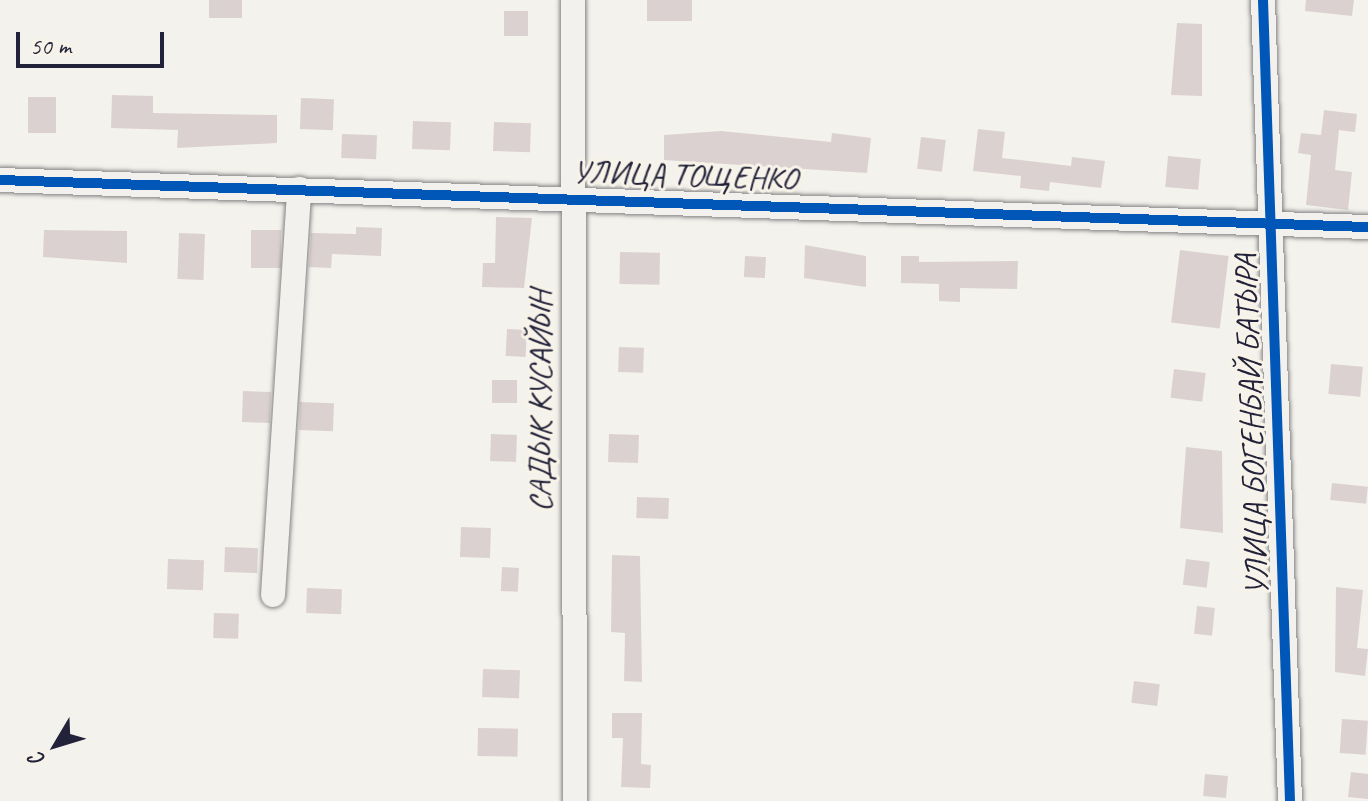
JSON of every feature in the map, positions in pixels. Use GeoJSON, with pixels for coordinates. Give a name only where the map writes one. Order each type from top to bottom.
{"type":"FeatureCollection","features":[{"type":"Feature","properties":{"kind":"street","name":"САДЫК КУСАЙЫН"},"geometry":{"type":"LineString","coordinates":[[573,0],[575,801]]}},
{"type":"Feature","properties":{"kind":"street","name":"УЛИЦА БОГЕНБАЙ БАТЫРА"},"geometry":{"type":"LineString","coordinates":[[1263,0],[1290,801]]}},
{"type":"Feature","properties":{"kind":"street","name":"УЛИЦА ТОЩЕНКО"},"geometry":{"type":"LineString","coordinates":[[0,180],[572,197],[1368,227]]}},
{"type":"Feature","properties":{"kind":"street"},"geometry":{"type":"LineString","coordinates":[[273,595],[299,189]]}},
{"type":"Feature","properties":{"kind":"building"},"geometry":{"type":"Polygon","coordinates":[[[209,0],[242,0],[242,18],[209,18],[209,0]]]}},
{"type":"Feature","properties":{"kind":"building"},"geometry":{"type":"Polygon","coordinates":[[[647,0],[692,0],[692,21],[647,21],[647,0]]]}},
{"type":"Feature","properties":{"kind":"building"},"geometry":{"type":"Polygon","coordinates":[[[1306,0],[1354,0],[1352,16],[1305,11],[1306,0]]]}},
{"type":"Feature","properties":{"kind":"building"},"geometry":{"type":"Polygon","coordinates":[[[504,11],[528,11],[528,36],[504,36],[504,11]]]}},
{"type":"Feature","properties":{"kind":"building"},"geometry":{"type":"Polygon","coordinates":[[[1177,23],[1202,24],[1202,96],[1171,95],[1177,23]]]}},
{"type":"Feature","properties":{"kind":"building"},"geometry":{"type":"Polygon","coordinates":[[[112,95],[153,96],[153,113],[277,115],[277,143],[177,148],[178,130],[111,128],[112,95]]]}},
{"type":"Feature","properties":{"kind":"building"},"geometry":{"type":"Polygon","coordinates":[[[28,97],[56,97],[56,133],[28,133],[28,97]]]}},
{"type":"Feature","properties":{"kind":"building"},"geometry":{"type":"Polygon","coordinates":[[[301,98],[334,99],[333,130],[300,129],[301,98]]]}},
{"type":"Feature","properties":{"kind":"building"},"geometry":{"type":"Polygon","coordinates":[[[1324,110],[1357,114],[1355,132],[1339,130],[1335,170],[1352,172],[1348,210],[1306,205],[1311,155],[1298,153],[1301,133],[1321,135],[1324,110]]]}},
{"type":"Feature","properties":{"kind":"building"},"geometry":{"type":"Polygon","coordinates":[[[413,121],[451,122],[450,150],[412,149],[413,121]]]}},
{"type":"Feature","properties":{"kind":"building"},"geometry":{"type":"Polygon","coordinates":[[[494,122],[531,123],[530,152],[493,151],[494,122]]]}},
{"type":"Feature","properties":{"kind":"building"},"geometry":{"type":"Polygon","coordinates":[[[978,129],[1005,132],[1002,158],[1071,166],[1072,157],[1105,161],[1101,188],[1050,182],[1049,191],[1020,188],[1021,176],[973,171],[978,129]]]}},
{"type":"Feature","properties":{"kind":"building"},"geometry":{"type":"Polygon","coordinates":[[[721,131],[831,142],[832,133],[871,138],[867,173],[664,160],[664,135],[721,131]]]}},
{"type":"Feature","properties":{"kind":"building"},"geometry":{"type":"Polygon","coordinates":[[[342,134],[377,135],[376,159],[341,158],[342,134]]]}},
{"type":"Feature","properties":{"kind":"building"},"geometry":{"type":"Polygon","coordinates":[[[921,137],[946,140],[942,172],[917,169],[921,137]]]}},
{"type":"Feature","properties":{"kind":"building"},"geometry":{"type":"Polygon","coordinates":[[[1168,156],[1201,159],[1198,190],[1165,187],[1168,156]]]}},
{"type":"Feature","properties":{"kind":"building"},"geometry":{"type":"Polygon","coordinates":[[[496,217],[532,218],[524,288],[482,287],[483,263],[495,263],[496,217]]]}},
{"type":"Feature","properties":{"kind":"building"},"geometry":{"type":"Polygon","coordinates":[[[356,227],[382,228],[381,256],[332,254],[331,268],[309,267],[311,233],[356,234],[356,227]]]}},
{"type":"Feature","properties":{"kind":"building"},"geometry":{"type":"Polygon","coordinates":[[[44,230],[127,231],[127,263],[43,257],[44,230]]]}},
{"type":"Feature","properties":{"kind":"building"},"geometry":{"type":"Polygon","coordinates":[[[251,230],[281,230],[281,268],[251,268],[251,230]]]}},
{"type":"Feature","properties":{"kind":"building"},"geometry":{"type":"Polygon","coordinates":[[[179,233],[205,234],[203,280],[177,279],[179,233]]]}},
{"type":"Feature","properties":{"kind":"building"},"geometry":{"type":"Polygon","coordinates":[[[805,245],[866,256],[866,287],[804,278],[805,245]]]}},
{"type":"Feature","properties":{"kind":"building"},"geometry":{"type":"Polygon","coordinates":[[[1180,250],[1229,256],[1220,328],[1171,322],[1180,250]]]}},
{"type":"Feature","properties":{"kind":"building"},"geometry":{"type":"Polygon","coordinates":[[[620,252],[660,253],[659,285],[619,284],[620,252]]]}},
{"type":"Feature","properties":{"kind":"building"},"geometry":{"type":"Polygon","coordinates":[[[745,256],[766,257],[765,278],[744,277],[745,256]]]}},
{"type":"Feature","properties":{"kind":"building"},"geometry":{"type":"Polygon","coordinates":[[[901,256],[919,256],[919,262],[1018,261],[1017,289],[960,288],[960,302],[939,301],[939,284],[901,283],[901,256]]]}},
{"type":"Feature","properties":{"kind":"building"},"geometry":{"type":"Polygon","coordinates":[[[507,329],[527,330],[526,357],[506,356],[507,329]]]}},
{"type":"Feature","properties":{"kind":"building"},"geometry":{"type":"Polygon","coordinates":[[[619,347],[644,348],[643,373],[618,372],[619,347]]]}},
{"type":"Feature","properties":{"kind":"building"},"geometry":{"type":"Polygon","coordinates":[[[1331,364],[1363,367],[1360,397],[1328,394],[1331,364]]]}},
{"type":"Feature","properties":{"kind":"building"},"geometry":{"type":"Polygon","coordinates":[[[1174,369],[1206,373],[1202,402],[1170,398],[1174,369]]]}},
{"type":"Feature","properties":{"kind":"building"},"geometry":{"type":"Polygon","coordinates":[[[492,380],[517,380],[517,403],[492,403],[492,380]]]}},
{"type":"Feature","properties":{"kind":"building"},"geometry":{"type":"Polygon","coordinates":[[[243,391],[271,392],[270,423],[242,422],[243,391]]]}},
{"type":"Feature","properties":{"kind":"building"},"geometry":{"type":"Polygon","coordinates":[[[300,402],[334,403],[333,431],[299,430],[300,402]]]}},
{"type":"Feature","properties":{"kind":"building"},"geometry":{"type":"Polygon","coordinates":[[[491,434],[517,435],[516,462],[490,461],[491,434]]]}},
{"type":"Feature","properties":{"kind":"building"},"geometry":{"type":"Polygon","coordinates":[[[609,434],[639,435],[638,463],[608,462],[609,434]]]}},
{"type":"Feature","properties":{"kind":"building"},"geometry":{"type":"Polygon","coordinates":[[[1186,447],[1222,451],[1223,533],[1180,528],[1186,447]]]}},
{"type":"Feature","properties":{"kind":"building"},"geometry":{"type":"Polygon","coordinates":[[[1332,483],[1368,487],[1366,504],[1330,500],[1332,483]]]}},
{"type":"Feature","properties":{"kind":"building"},"geometry":{"type":"Polygon","coordinates":[[[637,497],[669,498],[668,519],[636,518],[637,497]]]}},
{"type":"Feature","properties":{"kind":"building"},"geometry":{"type":"Polygon","coordinates":[[[461,527],[491,528],[490,558],[460,557],[461,527]]]}},
{"type":"Feature","properties":{"kind":"building"},"geometry":{"type":"Polygon","coordinates":[[[225,547],[258,548],[257,573],[224,572],[225,547]]]}},
{"type":"Feature","properties":{"kind":"building"},"geometry":{"type":"Polygon","coordinates":[[[612,555],[640,556],[642,682],[624,681],[625,633],[611,632],[612,555]]]}},
{"type":"Feature","properties":{"kind":"building"},"geometry":{"type":"Polygon","coordinates":[[[168,559],[204,560],[203,590],[167,589],[168,559]]]}},
{"type":"Feature","properties":{"kind":"building"},"geometry":{"type":"Polygon","coordinates":[[[1186,559],[1210,562],[1207,588],[1183,585],[1186,559]]]}},
{"type":"Feature","properties":{"kind":"building"},"geometry":{"type":"Polygon","coordinates":[[[502,567],[519,568],[518,592],[501,591],[502,567]]]}},
{"type":"Feature","properties":{"kind":"building"},"geometry":{"type":"Polygon","coordinates":[[[1336,587],[1363,590],[1357,648],[1368,649],[1365,676],[1335,672],[1336,587]]]}},
{"type":"Feature","properties":{"kind":"building"},"geometry":{"type":"Polygon","coordinates":[[[307,588],[342,589],[341,614],[306,613],[307,588]]]}},
{"type":"Feature","properties":{"kind":"building"},"geometry":{"type":"Polygon","coordinates":[[[1197,606],[1215,608],[1212,636],[1194,634],[1197,606]]]}},
{"type":"Feature","properties":{"kind":"building"},"geometry":{"type":"Polygon","coordinates":[[[214,613],[239,614],[238,639],[213,638],[214,613]]]}},
{"type":"Feature","properties":{"kind":"building"},"geometry":{"type":"Polygon","coordinates":[[[483,669],[520,670],[519,698],[482,697],[483,669]]]}},
{"type":"Feature","properties":{"kind":"building"},"geometry":{"type":"Polygon","coordinates":[[[1134,681],[1160,684],[1157,706],[1131,703],[1134,681]]]}},
{"type":"Feature","properties":{"kind":"building"},"geometry":{"type":"Polygon","coordinates":[[[612,713],[642,713],[641,764],[651,765],[650,788],[621,787],[623,738],[612,738],[612,713]]]}},
{"type":"Feature","properties":{"kind":"building"},"geometry":{"type":"Polygon","coordinates":[[[1342,719],[1368,721],[1366,755],[1340,753],[1342,719]]]}},
{"type":"Feature","properties":{"kind":"building"},"geometry":{"type":"Polygon","coordinates":[[[478,728],[518,729],[518,757],[478,756],[478,728]]]}},
{"type":"Feature","properties":{"kind":"building"},"geometry":{"type":"Polygon","coordinates":[[[1351,772],[1368,774],[1368,799],[1348,797],[1351,772]]]}},
{"type":"Feature","properties":{"kind":"building"},"geometry":{"type":"Polygon","coordinates":[[[1205,774],[1228,776],[1226,798],[1203,796],[1205,774]]]}},
{"type":"Feature","properties":{"kind":"cycle path"},"geometry":{"type":"LineString","coordinates":[[1263,0],[1290,801]]}},
{"type":"Feature","properties":{"kind":"cycle path"},"geometry":{"type":"LineString","coordinates":[[0,180],[1368,227]]}}]}
